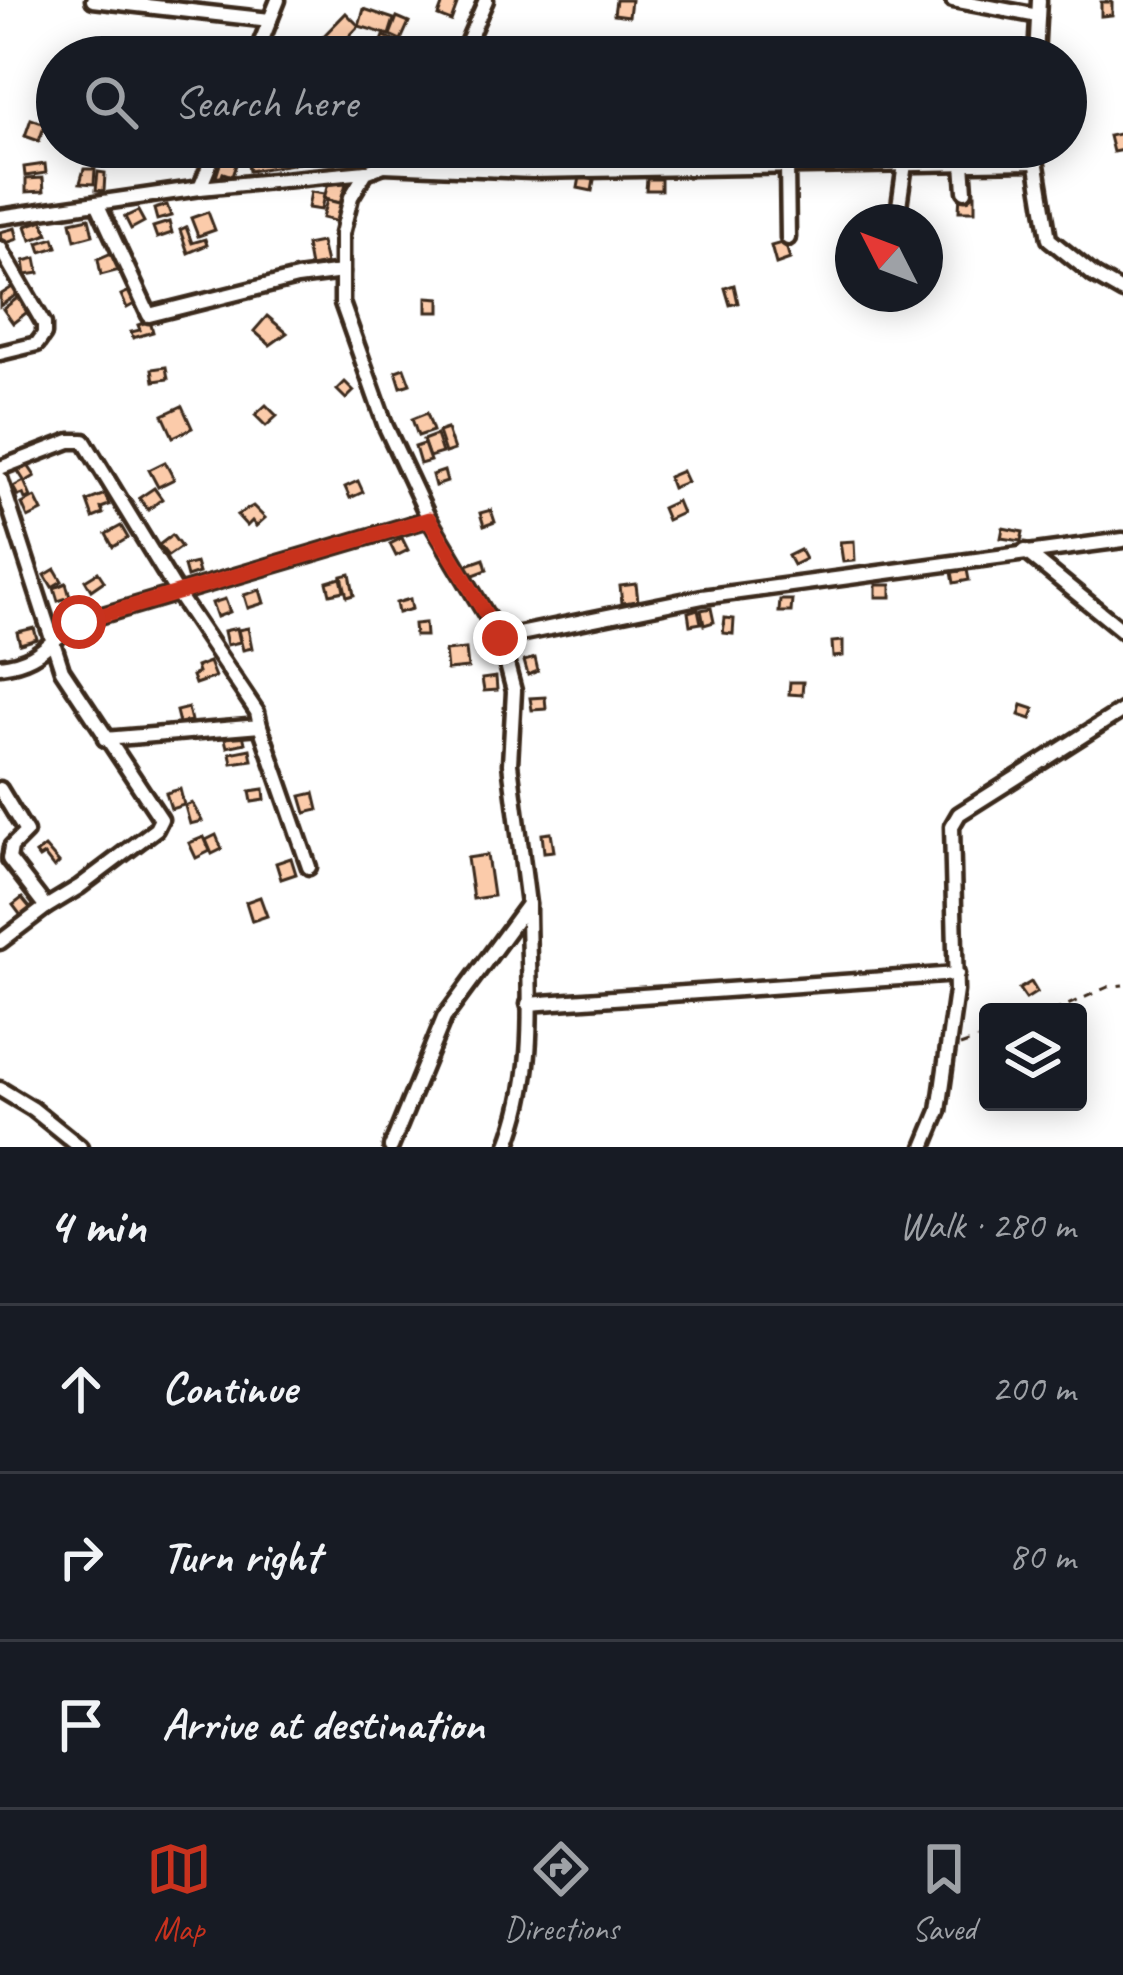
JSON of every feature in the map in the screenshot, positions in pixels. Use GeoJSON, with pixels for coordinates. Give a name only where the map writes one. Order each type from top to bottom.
{"type":"FeatureCollection","features":[{"type":"Feature","properties":{"kind":"street"},"geometry":{"type":"LineString","coordinates":[[93,0],[270,20]]}},
{"type":"Feature","properties":{"kind":"street"},"geometry":{"type":"LineString","coordinates":[[264,36],[278,0]]}},
{"type":"Feature","properties":{"kind":"street"},"geometry":{"type":"LineString","coordinates":[[470,36],[486,0]]}},
{"type":"Feature","properties":{"kind":"street"},"geometry":{"type":"LineString","coordinates":[[953,0],[1038,16]]}},
{"type":"Feature","properties":{"kind":"street"},"geometry":{"type":"LineString","coordinates":[[1037,36],[1039,0]]}},
{"type":"Feature","properties":{"kind":"street"},"geometry":{"type":"LineString","coordinates":[[200,188],[209,168]]}},
{"type":"Feature","properties":{"kind":"street"},"geometry":{"type":"LineString","coordinates":[[0,217],[376,168]]}},
{"type":"Feature","properties":{"kind":"street"},"geometry":{"type":"LineString","coordinates":[[458,168],[686,168]]}},
{"type":"Feature","properties":{"kind":"street"},"geometry":{"type":"LineString","coordinates":[[788,168],[788,238]]}},
{"type":"Feature","properties":{"kind":"street"},"geometry":{"type":"LineString","coordinates":[[899,204],[904,168]]}},
{"type":"Feature","properties":{"kind":"street"},"geometry":{"type":"LineString","coordinates":[[963,168],[965,191]]}},
{"type":"Feature","properties":{"kind":"street"},"geometry":{"type":"LineString","coordinates":[[1036,168],[1049,239],[1123,292]]}},
{"type":"Feature","properties":{"kind":"street"},"geometry":{"type":"LineString","coordinates":[[366,172],[351,197],[342,234],[342,303],[358,356],[429,519],[500,638],[514,691],[510,764],[528,904],[532,1031],[526,1091],[507,1147]]}},
{"type":"Feature","properties":{"kind":"street"},"geometry":{"type":"LineString","coordinates":[[97,203],[149,315],[297,278],[342,272]]}},
{"type":"Feature","properties":{"kind":"street"},"geometry":{"type":"LineString","coordinates":[[0,248],[44,324],[37,344],[0,352]]}},
{"type":"Feature","properties":{"kind":"street"},"geometry":{"type":"LineString","coordinates":[[0,468],[70,441],[84,441],[257,712],[309,867]]}},
{"type":"Feature","properties":{"kind":"street"},"geometry":{"type":"LineString","coordinates":[[0,478],[62,670],[158,812],[160,824],[0,942]]}},
{"type":"Feature","properties":{"kind":"street"},"geometry":{"type":"LineString","coordinates":[[0,666],[22,663],[79,622],[429,519]]}},
{"type":"Feature","properties":{"kind":"street"},"geometry":{"type":"LineString","coordinates":[[500,638],[702,597],[1123,540]]}},
{"type":"Feature","properties":{"kind":"street"},"geometry":{"type":"LineString","coordinates":[[1025,551],[1123,631]]}},
{"type":"Feature","properties":{"kind":"street"},"geometry":{"type":"LineString","coordinates":[[924,1147],[939,1111],[957,974],[952,826],[959,814],[1123,710]]}},
{"type":"Feature","properties":{"kind":"street"},"geometry":{"type":"LineString","coordinates":[[105,739],[260,725]]}},
{"type":"Feature","properties":{"kind":"street"},"geometry":{"type":"LineString","coordinates":[[0,789],[26,832],[11,847],[9,859],[46,907]]}},
{"type":"Feature","properties":{"kind":"street"},"geometry":{"type":"LineString","coordinates":[[391,1147],[444,1018],[528,904]]}},
{"type":"Feature","properties":{"kind":"street"},"geometry":{"type":"LineString","coordinates":[[528,1004],[957,974]]}},
{"type":"Feature","properties":{"kind":"street"},"geometry":{"type":"LineString","coordinates":[[0,1089],[80,1147]]}},
{"type":"Feature","properties":{"kind":"path"},"geometry":{"type":"LineString","coordinates":[[1072,1003],[1123,985]]}},
{"type":"Feature","properties":{"kind":"path"},"geometry":{"type":"LineString","coordinates":[[947,1051],[979,1039]]}},
{"type":"Feature","properties":{"kind":"building"},"geometry":{"type":"Polygon","coordinates":[[[444,0],[458,2],[451,21],[438,16],[444,0]]]}},
{"type":"Feature","properties":{"kind":"building"},"geometry":{"type":"Polygon","coordinates":[[[616,0],[631,0],[629,16],[614,14],[616,0]]]}},
{"type":"Feature","properties":{"kind":"building"},"geometry":{"type":"Polygon","coordinates":[[[1101,2],[1112,2],[1112,15],[1101,16],[1101,2]]]}},
{"type":"Feature","properties":{"kind":"building"},"geometry":{"type":"Polygon","coordinates":[[[364,9],[394,19],[389,35],[359,26],[364,9]]]}},
{"type":"Feature","properties":{"kind":"building"},"geometry":{"type":"Polygon","coordinates":[[[346,13],[359,26],[349,36],[324,36],[346,13]]]}},
{"type":"Feature","properties":{"kind":"building"},"geometry":{"type":"Polygon","coordinates":[[[397,17],[409,22],[403,36],[390,35],[397,17]]]}},
{"type":"Feature","properties":{"kind":"building"},"geometry":{"type":"Polygon","coordinates":[[[31,119],[36,121],[36,140],[25,136],[31,119]]]}},
{"type":"Feature","properties":{"kind":"building"},"geometry":{"type":"Polygon","coordinates":[[[1123,133],[1123,150],[1113,152],[1109,136],[1123,133]]]}},
{"type":"Feature","properties":{"kind":"building"},"geometry":{"type":"Polygon","coordinates":[[[36,165],[45,168],[46,173],[25,176],[24,167],[36,165]]]}},
{"type":"Feature","properties":{"kind":"building"},"geometry":{"type":"Polygon","coordinates":[[[219,168],[235,168],[232,176],[223,173],[220,181],[215,180],[219,168]]]}},
{"type":"Feature","properties":{"kind":"building"},"geometry":{"type":"Polygon","coordinates":[[[84,169],[95,169],[94,184],[80,183],[84,169]]]}},
{"type":"Feature","properties":{"kind":"building"},"geometry":{"type":"Polygon","coordinates":[[[98,172],[105,173],[104,191],[96,190],[98,172]]]}},
{"type":"Feature","properties":{"kind":"building"},"geometry":{"type":"Polygon","coordinates":[[[580,177],[594,180],[592,191],[578,188],[580,177]]]}},
{"type":"Feature","properties":{"kind":"building"},"geometry":{"type":"Polygon","coordinates":[[[43,178],[44,191],[26,192],[26,179],[43,178]]]}},
{"type":"Feature","properties":{"kind":"building"},"geometry":{"type":"Polygon","coordinates":[[[329,179],[346,183],[341,203],[324,199],[329,179]]]}},
{"type":"Feature","properties":{"kind":"building"},"geometry":{"type":"Polygon","coordinates":[[[647,179],[661,179],[661,190],[646,190],[647,179]]]}},
{"type":"Feature","properties":{"kind":"building"},"geometry":{"type":"Polygon","coordinates":[[[311,192],[324,194],[321,210],[308,208],[311,192]]]}},
{"type":"Feature","properties":{"kind":"building"},"geometry":{"type":"Polygon","coordinates":[[[960,194],[975,194],[975,211],[959,211],[960,194]]]}},
{"type":"Feature","properties":{"kind":"building"},"geometry":{"type":"Polygon","coordinates":[[[327,200],[343,204],[338,222],[322,218],[327,200]]]}},
{"type":"Feature","properties":{"kind":"building"},"geometry":{"type":"Polygon","coordinates":[[[167,205],[171,216],[157,220],[154,209],[167,205]]]}},
{"type":"Feature","properties":{"kind":"building"},"geometry":{"type":"Polygon","coordinates":[[[138,211],[144,222],[131,229],[125,217],[138,211]]]}},
{"type":"Feature","properties":{"kind":"building"},"geometry":{"type":"Polygon","coordinates":[[[208,212],[215,230],[198,236],[191,218],[208,212]]]}},
{"type":"Feature","properties":{"kind":"building"},"geometry":{"type":"Polygon","coordinates":[[[89,218],[93,235],[75,240],[71,222],[89,218]]]}},
{"type":"Feature","properties":{"kind":"building"},"geometry":{"type":"Polygon","coordinates":[[[43,220],[48,234],[31,240],[26,226],[43,220]]]}},
{"type":"Feature","properties":{"kind":"building"},"geometry":{"type":"Polygon","coordinates":[[[169,222],[172,233],[157,238],[153,227],[169,222]]]}},
{"type":"Feature","properties":{"kind":"building"},"geometry":{"type":"Polygon","coordinates":[[[186,227],[192,243],[205,239],[207,245],[188,253],[180,230],[186,227]]]}},
{"type":"Feature","properties":{"kind":"building"},"geometry":{"type":"Polygon","coordinates":[[[15,228],[18,239],[3,244],[0,232],[15,228]]]}},
{"type":"Feature","properties":{"kind":"building"},"geometry":{"type":"Polygon","coordinates":[[[54,238],[57,247],[41,252],[38,243],[54,238]]]}},
{"type":"Feature","properties":{"kind":"building"},"geometry":{"type":"Polygon","coordinates":[[[321,242],[326,264],[310,267],[306,245],[321,242]]]}},
{"type":"Feature","properties":{"kind":"building"},"geometry":{"type":"Polygon","coordinates":[[[785,242],[790,259],[776,264],[771,246],[785,242]]]}},
{"type":"Feature","properties":{"kind":"building"},"geometry":{"type":"Polygon","coordinates":[[[116,251],[120,270],[101,275],[98,259],[116,251]]]}},
{"type":"Feature","properties":{"kind":"building"},"geometry":{"type":"Polygon","coordinates":[[[36,258],[39,273],[26,275],[24,261],[36,258]]]}},
{"type":"Feature","properties":{"kind":"building"},"geometry":{"type":"Polygon","coordinates":[[[734,285],[738,303],[730,305],[725,288],[734,285]]]}},
{"type":"Feature","properties":{"kind":"building"},"geometry":{"type":"Polygon","coordinates":[[[14,286],[19,293],[0,306],[0,295],[14,286]]]}},
{"type":"Feature","properties":{"kind":"building"},"geometry":{"type":"Polygon","coordinates":[[[132,290],[138,302],[127,308],[121,295],[132,290]]]}},
{"type":"Feature","properties":{"kind":"building"},"geometry":{"type":"Polygon","coordinates":[[[20,296],[30,310],[13,323],[3,309],[20,296]]]}},
{"type":"Feature","properties":{"kind":"building"},"geometry":{"type":"Polygon","coordinates":[[[427,297],[440,298],[440,312],[427,312],[427,297]]]}},
{"type":"Feature","properties":{"kind":"building"},"geometry":{"type":"Polygon","coordinates":[[[267,316],[287,333],[270,345],[254,331],[267,316]]]}},
{"type":"Feature","properties":{"kind":"building"},"geometry":{"type":"Polygon","coordinates":[[[150,321],[153,332],[133,338],[131,332],[140,330],[138,325],[150,321]]]}},
{"type":"Feature","properties":{"kind":"building"},"geometry":{"type":"Polygon","coordinates":[[[166,367],[168,379],[154,381],[152,369],[166,367]]]}},
{"type":"Feature","properties":{"kind":"building"},"geometry":{"type":"Polygon","coordinates":[[[404,368],[410,384],[401,387],[396,371],[404,368]]]}},
{"type":"Feature","properties":{"kind":"building"},"geometry":{"type":"Polygon","coordinates":[[[345,382],[354,391],[346,399],[337,390],[345,382]]]}},
{"type":"Feature","properties":{"kind":"building"},"geometry":{"type":"Polygon","coordinates":[[[266,405],[277,416],[266,426],[255,415],[266,405]]]}},
{"type":"Feature","properties":{"kind":"building"},"geometry":{"type":"Polygon","coordinates":[[[182,406],[192,428],[173,437],[163,415],[182,406]]]}},
{"type":"Feature","properties":{"kind":"building"},"geometry":{"type":"Polygon","coordinates":[[[427,413],[433,431],[418,436],[412,419],[427,413]]]}},
{"type":"Feature","properties":{"kind":"building"},"geometry":{"type":"Polygon","coordinates":[[[447,429],[454,450],[445,453],[438,432],[447,429]]]}},
{"type":"Feature","properties":{"kind":"building"},"geometry":{"type":"Polygon","coordinates":[[[436,435],[442,453],[429,457],[423,440],[436,435]]]}},
{"type":"Feature","properties":{"kind":"building"},"geometry":{"type":"Polygon","coordinates":[[[424,444],[430,461],[420,464],[415,447],[424,444]]]}},
{"type":"Feature","properties":{"kind":"building"},"geometry":{"type":"Polygon","coordinates":[[[165,462],[174,479],[158,487],[149,470],[165,462]]]}},
{"type":"Feature","properties":{"kind":"building"},"geometry":{"type":"Polygon","coordinates":[[[27,464],[35,476],[25,482],[18,471],[27,464]]]}},
{"type":"Feature","properties":{"kind":"building"},"geometry":{"type":"Polygon","coordinates":[[[444,471],[447,482],[435,486],[432,475],[444,471]]]}},
{"type":"Feature","properties":{"kind":"building"},"geometry":{"type":"Polygon","coordinates":[[[682,471],[687,482],[672,488],[668,477],[682,471]]]}},
{"type":"Feature","properties":{"kind":"building"},"geometry":{"type":"Polygon","coordinates":[[[24,481],[31,497],[25,499],[13,487],[24,481]]]}},
{"type":"Feature","properties":{"kind":"building"},"geometry":{"type":"Polygon","coordinates":[[[358,481],[363,492],[350,498],[345,487],[358,481]]]}},
{"type":"Feature","properties":{"kind":"building"},"geometry":{"type":"Polygon","coordinates":[[[154,488],[162,499],[148,510],[139,498],[154,488]]]}},
{"type":"Feature","properties":{"kind":"building"},"geometry":{"type":"Polygon","coordinates":[[[105,494],[109,505],[93,518],[87,501],[105,494]]]}},
{"type":"Feature","properties":{"kind":"building"},"geometry":{"type":"Polygon","coordinates":[[[35,497],[42,511],[28,518],[22,504],[35,497]]]}},
{"type":"Feature","properties":{"kind":"building"},"geometry":{"type":"Polygon","coordinates":[[[677,501],[682,513],[667,520],[662,508],[677,501]]]}},
{"type":"Feature","properties":{"kind":"building"},"geometry":{"type":"Polygon","coordinates":[[[253,506],[265,518],[256,526],[252,521],[247,526],[237,515],[253,506]]]}},
{"type":"Feature","properties":{"kind":"building"},"geometry":{"type":"Polygon","coordinates":[[[491,510],[495,522],[484,526],[480,513],[491,510]]]}},
{"type":"Feature","properties":{"kind":"building"},"geometry":{"type":"Polygon","coordinates":[[[121,526],[128,538],[113,547],[106,534],[121,526]]]}},
{"type":"Feature","properties":{"kind":"building"},"geometry":{"type":"Polygon","coordinates":[[[1003,528],[1023,532],[1021,541],[1001,538],[1003,528]]]}},
{"type":"Feature","properties":{"kind":"building"},"geometry":{"type":"Polygon","coordinates":[[[172,535],[181,547],[168,556],[159,545],[172,535]]]}},
{"type":"Feature","properties":{"kind":"building"},"geometry":{"type":"Polygon","coordinates":[[[402,538],[408,550],[396,556],[390,544],[402,538]]]}},
{"type":"Feature","properties":{"kind":"building"},"geometry":{"type":"Polygon","coordinates":[[[854,541],[855,561],[843,562],[840,542],[854,541]]]}},
{"type":"Feature","properties":{"kind":"building"},"geometry":{"type":"Polygon","coordinates":[[[800,550],[805,559],[793,565],[788,556],[800,550]]]}},
{"type":"Feature","properties":{"kind":"building"},"geometry":{"type":"Polygon","coordinates":[[[484,559],[487,570],[471,576],[467,565],[484,559]]]}},
{"type":"Feature","properties":{"kind":"building"},"geometry":{"type":"Polygon","coordinates":[[[196,563],[199,573],[187,577],[184,566],[196,563]]]}},
{"type":"Feature","properties":{"kind":"building"},"geometry":{"type":"Polygon","coordinates":[[[55,569],[62,581],[52,587],[45,575],[55,569]]]}},
{"type":"Feature","properties":{"kind":"building"},"geometry":{"type":"Polygon","coordinates":[[[967,570],[969,580],[954,583],[952,572],[967,570]]]}},
{"type":"Feature","properties":{"kind":"building"},"geometry":{"type":"Polygon","coordinates":[[[98,572],[104,581],[91,590],[85,580],[98,572]]]}},
{"type":"Feature","properties":{"kind":"building"},"geometry":{"type":"Polygon","coordinates":[[[350,574],[354,595],[347,597],[342,576],[350,574]]]}},
{"type":"Feature","properties":{"kind":"building"},"geometry":{"type":"Polygon","coordinates":[[[341,578],[344,591],[330,594],[327,582],[341,578]]]}},
{"type":"Feature","properties":{"kind":"building"},"geometry":{"type":"Polygon","coordinates":[[[66,583],[70,597],[58,601],[54,588],[66,583]]]}},
{"type":"Feature","properties":{"kind":"building"},"geometry":{"type":"Polygon","coordinates":[[[636,584],[638,601],[622,603],[620,586],[636,584]]]}},
{"type":"Feature","properties":{"kind":"building"},"geometry":{"type":"Polygon","coordinates":[[[876,585],[891,585],[891,597],[876,597],[876,585]]]}},
{"type":"Feature","properties":{"kind":"building"},"geometry":{"type":"Polygon","coordinates":[[[260,590],[264,603],[248,608],[244,595],[260,590]]]}},
{"type":"Feature","properties":{"kind":"building"},"geometry":{"type":"Polygon","coordinates":[[[225,599],[230,612],[217,617],[212,603],[225,599]]]}},
{"type":"Feature","properties":{"kind":"building"},"geometry":{"type":"Polygon","coordinates":[[[410,599],[412,609],[398,613],[396,603],[410,599]]]}},
{"type":"Feature","properties":{"kind":"building"},"geometry":{"type":"Polygon","coordinates":[[[780,600],[792,600],[791,612],[779,612],[780,600]]]}},
{"type":"Feature","properties":{"kind":"building"},"geometry":{"type":"Polygon","coordinates":[[[711,608],[714,622],[704,625],[701,610],[711,608]]]}},
{"type":"Feature","properties":{"kind":"building"},"geometry":{"type":"Polygon","coordinates":[[[698,609],[701,623],[690,625],[688,612],[698,609]]]}},
{"type":"Feature","properties":{"kind":"building"},"geometry":{"type":"Polygon","coordinates":[[[725,618],[734,619],[733,634],[723,633],[725,618]]]}},
{"type":"Feature","properties":{"kind":"building"},"geometry":{"type":"Polygon","coordinates":[[[425,623],[426,636],[415,636],[414,624],[425,623]]]}},
{"type":"Feature","properties":{"kind":"building"},"geometry":{"type":"Polygon","coordinates":[[[34,628],[37,639],[20,644],[17,632],[34,628]]]}},
{"type":"Feature","properties":{"kind":"building"},"geometry":{"type":"Polygon","coordinates":[[[237,628],[240,642],[227,645],[224,631],[237,628]]]}},
{"type":"Feature","properties":{"kind":"building"},"geometry":{"type":"Polygon","coordinates":[[[248,628],[252,648],[243,650],[238,630],[248,628]]]}},
{"type":"Feature","properties":{"kind":"building"},"geometry":{"type":"Polygon","coordinates":[[[843,641],[843,656],[833,657],[832,642],[843,641]]]}},
{"type":"Feature","properties":{"kind":"building"},"geometry":{"type":"Polygon","coordinates":[[[466,649],[468,668],[447,670],[445,651],[466,649]]]}},
{"type":"Feature","properties":{"kind":"building"},"geometry":{"type":"Polygon","coordinates":[[[535,658],[538,671],[528,675],[524,661],[535,658]]]}},
{"type":"Feature","properties":{"kind":"building"},"geometry":{"type":"Polygon","coordinates":[[[209,662],[215,677],[195,684],[196,667],[209,662]]]}},
{"type":"Feature","properties":{"kind":"building"},"geometry":{"type":"Polygon","coordinates":[[[496,677],[497,690],[484,691],[482,679],[496,677]]]}},
{"type":"Feature","properties":{"kind":"building"},"geometry":{"type":"Polygon","coordinates":[[[790,682],[803,682],[802,695],[789,694],[790,682]]]}},
{"type":"Feature","properties":{"kind":"building"},"geometry":{"type":"Polygon","coordinates":[[[545,697],[546,709],[532,710],[530,698],[545,697]]]}},
{"type":"Feature","properties":{"kind":"building"},"geometry":{"type":"Polygon","coordinates":[[[1022,705],[1034,709],[1031,719],[1019,715],[1022,705]]]}},
{"type":"Feature","properties":{"kind":"building"},"geometry":{"type":"Polygon","coordinates":[[[188,708],[191,721],[179,723],[176,711],[188,708]]]}},
{"type":"Feature","properties":{"kind":"building"},"geometry":{"type":"Polygon","coordinates":[[[242,730],[245,743],[227,747],[224,735],[242,730]]]}},
{"type":"Feature","properties":{"kind":"building"},"geometry":{"type":"Polygon","coordinates":[[[250,749],[252,760],[232,763],[230,753],[250,749]]]}},
{"type":"Feature","properties":{"kind":"building"},"geometry":{"type":"Polygon","coordinates":[[[180,789],[184,805],[171,809],[166,793],[180,789]]]}},
{"type":"Feature","properties":{"kind":"building"},"geometry":{"type":"Polygon","coordinates":[[[264,789],[265,800],[252,802],[250,791],[264,789]]]}},
{"type":"Feature","properties":{"kind":"building"},"geometry":{"type":"Polygon","coordinates":[[[314,793],[318,810],[306,813],[301,796],[314,793]]]}},
{"type":"Feature","properties":{"kind":"building"},"geometry":{"type":"Polygon","coordinates":[[[192,803],[202,821],[190,824],[185,806],[192,803]]]}},
{"type":"Feature","properties":{"kind":"building"},"geometry":{"type":"Polygon","coordinates":[[[551,833],[554,851],[544,852],[542,834],[551,833]]]}},
{"type":"Feature","properties":{"kind":"building"},"geometry":{"type":"Polygon","coordinates":[[[216,835],[222,849],[212,854],[206,840],[216,835]]]}},
{"type":"Feature","properties":{"kind":"building"},"geometry":{"type":"Polygon","coordinates":[[[204,837],[210,851],[196,858],[189,843],[204,837]]]}},
{"type":"Feature","properties":{"kind":"building"},"geometry":{"type":"Polygon","coordinates":[[[45,847],[59,863],[54,868],[44,855],[36,854],[45,847]]]}},
{"type":"Feature","properties":{"kind":"building"},"geometry":{"type":"Polygon","coordinates":[[[487,855],[493,896],[473,899],[467,858],[487,855]]]}},
{"type":"Feature","properties":{"kind":"building"},"geometry":{"type":"Polygon","coordinates":[[[291,858],[296,874],[281,879],[276,863],[291,858]]]}},
{"type":"Feature","properties":{"kind":"building"},"geometry":{"type":"Polygon","coordinates":[[[260,897],[267,916],[252,921],[246,902],[260,897]]]}},
{"type":"Feature","properties":{"kind":"building"},"geometry":{"type":"Polygon","coordinates":[[[22,898],[31,909],[22,917],[13,905],[22,898]]]}},
{"type":"Feature","properties":{"kind":"building"},"geometry":{"type":"Polygon","coordinates":[[[1031,982],[1037,992],[1026,999],[1019,989],[1031,982]]]}},
{"type":"Feature","properties":{"kind":"route"},"geometry":{"type":"LineString","coordinates":[[79,622],[429,519],[500,638]]}}]}
